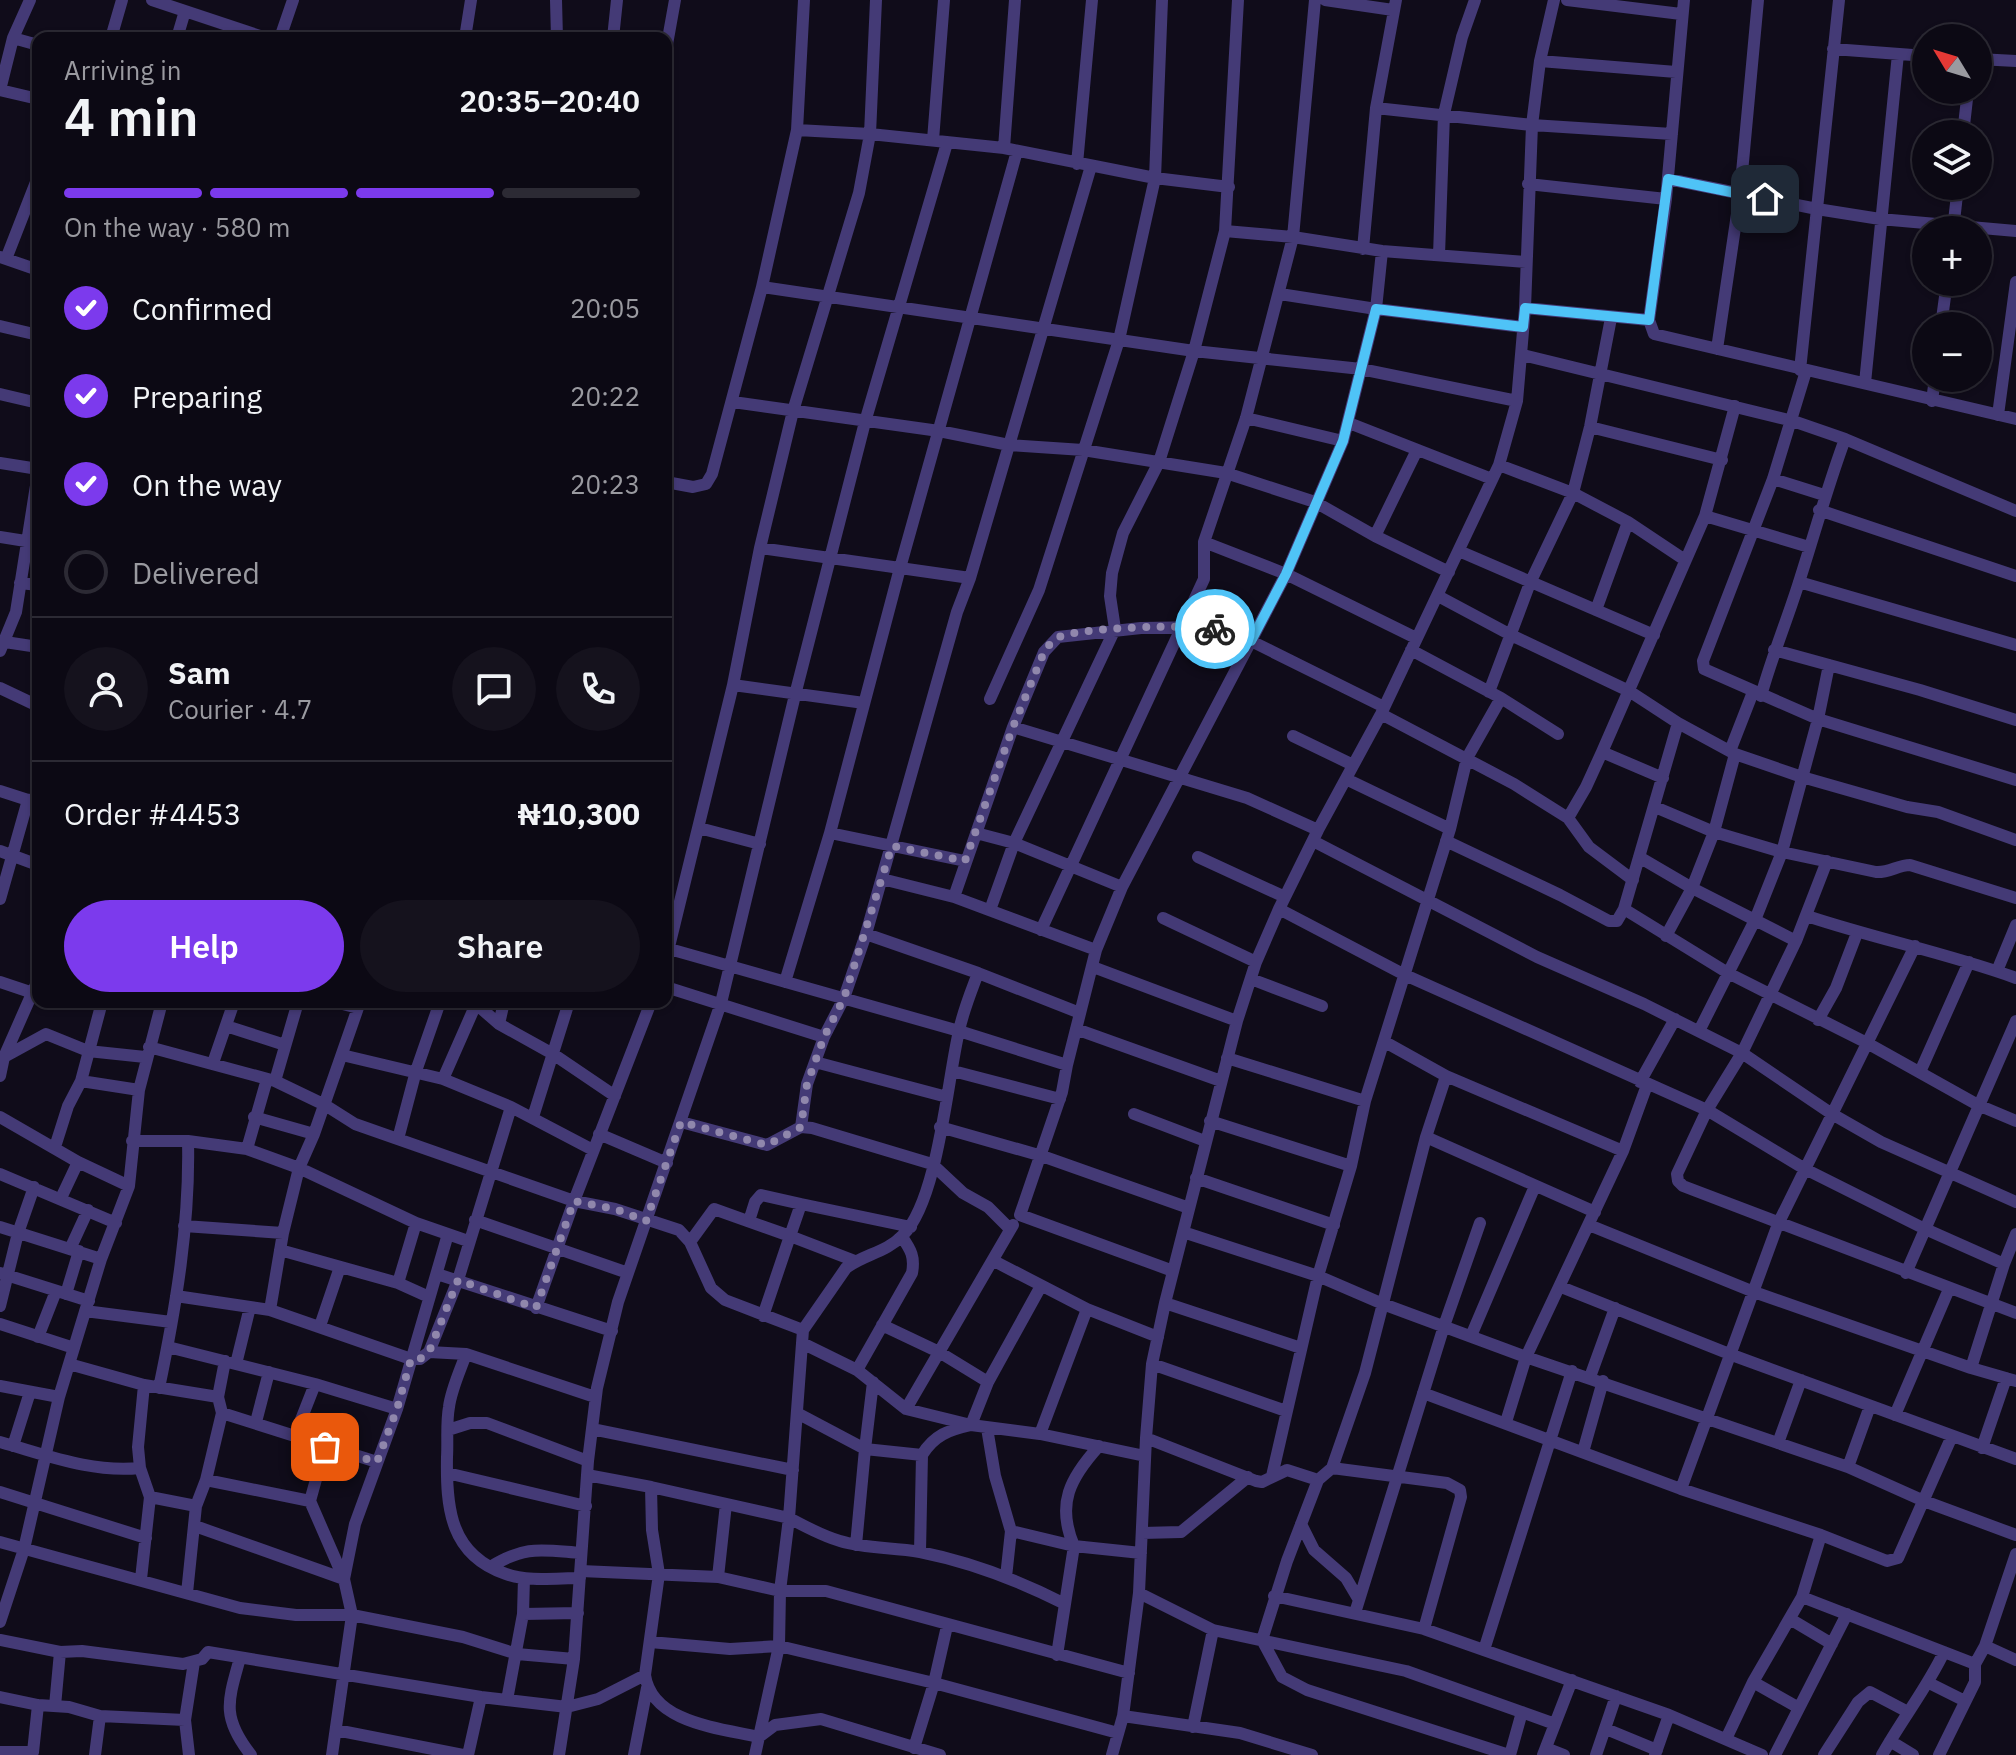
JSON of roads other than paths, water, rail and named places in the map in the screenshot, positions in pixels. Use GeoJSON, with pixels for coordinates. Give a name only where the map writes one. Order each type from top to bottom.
{"type":"FeatureCollection","features":[{"type":"Feature","properties":{"kind":"street"},"geometry":{"type":"LineString","coordinates":[[30,0],[13,38],[0,90],[32,98]]}},
{"type":"Feature","properties":{"kind":"street"},"geometry":{"type":"LineString","coordinates":[[113,32],[122,0]]}},
{"type":"Feature","properties":{"kind":"street"},"geometry":{"type":"LineString","coordinates":[[152,0],[248,32]]}},
{"type":"Feature","properties":{"kind":"street"},"geometry":{"type":"LineString","coordinates":[[282,32],[293,0]]}},
{"type":"Feature","properties":{"kind":"street"},"geometry":{"type":"LineString","coordinates":[[466,32],[471,0]]}},
{"type":"Feature","properties":{"kind":"street"},"geometry":{"type":"LineString","coordinates":[[556,0],[557,32]]}},
{"type":"Feature","properties":{"kind":"street"},"geometry":{"type":"LineString","coordinates":[[614,32],[617,0]]}},
{"type":"Feature","properties":{"kind":"street"},"geometry":{"type":"LineString","coordinates":[[669,32],[675,0]]}},
{"type":"Feature","properties":{"kind":"street"},"geometry":{"type":"LineString","coordinates":[[672,483],[693,487],[706,484],[712,474],[733,402],[797,130],[804,0]]}},
{"type":"Feature","properties":{"kind":"street"},"geometry":{"type":"LineString","coordinates":[[672,933],[733,685],[760,548],[793,411],[859,193],[870,134],[876,0]]}},
{"type":"Feature","properties":{"kind":"street"},"geometry":{"type":"LineString","coordinates":[[933,140],[944,0]]}},
{"type":"Feature","properties":{"kind":"street"},"geometry":{"type":"LineString","coordinates":[[785,982],[830,833],[900,568],[971,318],[1010,150],[1015,0]]}},
{"type":"Feature","properties":{"kind":"street"},"geometry":{"type":"LineString","coordinates":[[1077,164],[1092,0]]}},
{"type":"Feature","properties":{"kind":"street"},"geometry":{"type":"LineString","coordinates":[[990,699],[1039,590],[1119,340],[1155,178],[1162,0]]}},
{"type":"Feature","properties":{"kind":"street"},"geometry":{"type":"LineString","coordinates":[[990,910],[1014,843],[1115,629],[1110,596],[1112,573],[1123,533],[1159,462],[1194,351],[1225,231],[1238,0]]}},
{"type":"Feature","properties":{"kind":"street"},"geometry":{"type":"LineString","coordinates":[[1041,930],[1204,579],[1204,542],[1263,360],[1293,237],[1315,0]]}},
{"type":"Feature","properties":{"kind":"street"},"geometry":{"type":"LineString","coordinates":[[1325,0],[1394,5],[1376,108],[1363,249]]}},
{"type":"Feature","properties":{"kind":"street"},"geometry":{"type":"LineString","coordinates":[[1439,255],[1444,114],[1462,37],[1475,0]]}},
{"type":"Feature","properties":{"kind":"street"},"geometry":{"type":"LineString","coordinates":[[1114,1755],[1123,1716],[1139,1593],[1152,1364],[1237,1021],[1256,962],[1282,903],[1382,710],[1499,465],[1517,401],[1523,355],[1532,125],[1540,61],[1554,0]]}},
{"type":"Feature","properties":{"kind":"street"},"geometry":{"type":"LineString","coordinates":[[1567,0],[1681,14]]}},
{"type":"Feature","properties":{"kind":"street"},"geometry":{"type":"LineString","coordinates":[[1684,0],[1666,199],[1649,320],[1654,334],[2016,419]]}},
{"type":"Feature","properties":{"kind":"street"},"geometry":{"type":"LineString","coordinates":[[1717,349],[1740,194],[1758,0]]}},
{"type":"Feature","properties":{"kind":"street"},"geometry":{"type":"LineString","coordinates":[[1839,0],[1803,371],[1793,421],[1702,665],[1707,672],[1818,719],[2016,780]]}},
{"type":"Feature","properties":{"kind":"street"},"geometry":{"type":"LineString","coordinates":[[179,32],[185,11]]}},
{"type":"Feature","properties":{"kind":"street"},"geometry":{"type":"LineString","coordinates":[[13,38],[32,43]]}},
{"type":"Feature","properties":{"kind":"street"},"geometry":{"type":"LineString","coordinates":[[1833,49],[1912,55]]}},
{"type":"Feature","properties":{"kind":"street"},"geometry":{"type":"LineString","coordinates":[[1865,383],[1898,54]]}},
{"type":"Feature","properties":{"kind":"street"},"geometry":{"type":"LineString","coordinates":[[1992,60],[2016,61]]}},
{"type":"Feature","properties":{"kind":"street"},"geometry":{"type":"LineString","coordinates":[[1540,61],[1676,72]]}},
{"type":"Feature","properties":{"kind":"street"},"geometry":{"type":"LineString","coordinates":[[1376,108],[1532,125],[1672,134]]}},
{"type":"Feature","properties":{"kind":"street"},"geometry":{"type":"LineString","coordinates":[[797,130],[870,134],[1010,150],[1155,178],[1229,187]]}},
{"type":"Feature","properties":{"kind":"street"},"geometry":{"type":"LineString","coordinates":[[559,1755],[574,1659],[595,1397],[628,1273],[721,1003],[865,422],[947,143]]}},
{"type":"Feature","properties":{"kind":"street"},"geometry":{"type":"LineString","coordinates":[[801,1127],[807,1084],[824,1037],[844,998],[866,934],[957,612],[970,578],[1091,166]]}},
{"type":"Feature","properties":{"kind":"street"},"geometry":{"type":"LineString","coordinates":[[1668,179],[1817,209],[1912,223]]}},
{"type":"Feature","properties":{"kind":"street"},"geometry":{"type":"LineString","coordinates":[[1528,184],[1666,199]]}},
{"type":"Feature","properties":{"kind":"street"},"geometry":{"type":"LineString","coordinates":[[32,191],[3,258],[32,268]]}},
{"type":"Feature","properties":{"kind":"street"},"geometry":{"type":"LineString","coordinates":[[1992,230],[2016,231]]}},
{"type":"Feature","properties":{"kind":"street"},"geometry":{"type":"LineString","coordinates":[[1225,231],[1293,237],[1382,251],[1526,262]]}},
{"type":"Feature","properties":{"kind":"street"},"geometry":{"type":"LineString","coordinates":[[906,1409],[1020,1215],[1060,1099],[1096,950],[1122,887],[1286,574],[1343,441],[1376,309],[1382,251]]}},
{"type":"Feature","properties":{"kind":"street"},"geometry":{"type":"LineString","coordinates":[[1998,415],[2016,282]]}},
{"type":"Feature","properties":{"kind":"street"},"geometry":{"type":"LineString","coordinates":[[762,287],[1194,351],[1361,369],[1517,401]]}},
{"type":"Feature","properties":{"kind":"street"},"geometry":{"type":"LineString","coordinates":[[1280,294],[1523,327]]}},
{"type":"Feature","properties":{"kind":"street"},"geometry":{"type":"LineString","coordinates":[[1525,308],[1649,320]]}},
{"type":"Feature","properties":{"kind":"street"},"geometry":{"type":"LineString","coordinates":[[1272,1476],[1318,1276],[1351,1166],[1365,1101],[1429,899],[1467,758],[1495,695],[1511,635],[1530,583],[1573,493],[1590,427],[1611,318]]}},
{"type":"Feature","properties":{"kind":"street"},"geometry":{"type":"LineString","coordinates":[[0,326],[32,334]]}},
{"type":"Feature","properties":{"kind":"street"},"geometry":{"type":"LineString","coordinates":[[1523,355],[1793,421],[1845,439],[2016,511]]}},
{"type":"Feature","properties":{"kind":"street"},"geometry":{"type":"LineString","coordinates":[[1932,401],[1933,392]]}},
{"type":"Feature","properties":{"kind":"street"},"geometry":{"type":"LineString","coordinates":[[0,394],[32,402]]}},
{"type":"Feature","properties":{"kind":"street"},"geometry":{"type":"LineString","coordinates":[[733,402],[939,431],[1009,445],[1083,450],[1226,473],[1315,502],[1449,572]]}},
{"type":"Feature","properties":{"kind":"street"},"geometry":{"type":"LineString","coordinates":[[1568,818],[1602,752],[1705,516],[1735,406]]}},
{"type":"Feature","properties":{"kind":"street"},"geometry":{"type":"LineString","coordinates":[[1246,418],[1343,441]]}},
{"type":"Feature","properties":{"kind":"street"},"geometry":{"type":"LineString","coordinates":[[1349,423],[1492,479]]}},
{"type":"Feature","properties":{"kind":"street"},"geometry":{"type":"LineString","coordinates":[[1590,427],[1722,460]]}},
{"type":"Feature","properties":{"kind":"street"},"geometry":{"type":"LineString","coordinates":[[1666,936],[1692,888],[1714,832],[1732,752],[1799,582],[1819,510],[1845,439]]}},
{"type":"Feature","properties":{"kind":"street"},"geometry":{"type":"LineString","coordinates":[[1375,536],[1417,450]]}},
{"type":"Feature","properties":{"kind":"street"},"geometry":{"type":"LineString","coordinates":[[0,463],[32,470]]}},
{"type":"Feature","properties":{"kind":"street"},"geometry":{"type":"LineString","coordinates":[[1499,465],[1573,493],[1628,522],[1685,560]]}},
{"type":"Feature","properties":{"kind":"street"},"geometry":{"type":"LineString","coordinates":[[1773,479],[1824,495]]}},
{"type":"Feature","properties":{"kind":"street"},"geometry":{"type":"LineString","coordinates":[[1819,510],[2016,576]]}},
{"type":"Feature","properties":{"kind":"street"},"geometry":{"type":"LineString","coordinates":[[1705,516],[1809,547]]}},
{"type":"Feature","properties":{"kind":"street"},"geometry":{"type":"LineString","coordinates":[[1596,610],[1628,522]]}},
{"type":"Feature","properties":{"kind":"street"},"geometry":{"type":"LineString","coordinates":[[0,537],[32,542],[20,583],[16,612],[2,646],[32,647]]}},
{"type":"Feature","properties":{"kind":"street"},"geometry":{"type":"LineString","coordinates":[[1204,542],[1286,574],[1414,644],[1558,734]]}},
{"type":"Feature","properties":{"kind":"street"},"geometry":{"type":"LineString","coordinates":[[760,548],[970,578]]}},
{"type":"Feature","properties":{"kind":"street"},"geometry":{"type":"LineString","coordinates":[[1459,551],[1654,635]]}},
{"type":"Feature","properties":{"kind":"street"},"geometry":{"type":"LineString","coordinates":[[1799,582],[2016,645]]}},
{"type":"Feature","properties":{"kind":"street"},"geometry":{"type":"LineString","coordinates":[[20,583],[32,584]]}},
{"type":"Feature","properties":{"kind":"street"},"geometry":{"type":"LineString","coordinates":[[1438,596],[1511,635],[1629,691],[1678,723],[1732,752],[1802,777],[1907,807],[1938,812],[2016,840]]}},
{"type":"Feature","properties":{"kind":"street"},"geometry":{"type":"LineString","coordinates":[[954,897],[1013,727],[1050,644],[1058,637],[1115,629],[1182,627],[1221,630],[1251,641],[1524,789],[1568,818],[1589,847],[1633,880]]}},
{"type":"Feature","properties":{"kind":"street"},"geometry":{"type":"LineString","coordinates":[[1774,650],[2016,720]]}},
{"type":"Feature","properties":{"kind":"street"},"geometry":{"type":"LineString","coordinates":[[1699,1031],[1755,920],[1782,852],[1818,719],[1829,665]]}},
{"type":"Feature","properties":{"kind":"street"},"geometry":{"type":"LineString","coordinates":[[733,685],[864,703]]}},
{"type":"Feature","properties":{"kind":"street"},"geometry":{"type":"LineString","coordinates":[[0,688],[32,703]]}},
{"type":"Feature","properties":{"kind":"street"},"geometry":{"type":"LineString","coordinates":[[1346,779],[1609,921],[1620,919],[1624,909],[1678,723]]}},
{"type":"Feature","properties":{"kind":"street"},"geometry":{"type":"LineString","coordinates":[[1013,727],[1247,798],[1537,957],[1742,1053],[1832,1114],[1881,1142],[2016,1202]]}},
{"type":"Feature","properties":{"kind":"street"},"geometry":{"type":"LineString","coordinates":[[1293,736],[1353,765]]}},
{"type":"Feature","properties":{"kind":"street"},"geometry":{"type":"LineString","coordinates":[[1602,752],[1663,778]]}},
{"type":"Feature","properties":{"kind":"street"},"geometry":{"type":"LineString","coordinates":[[0,791],[32,800]]}},
{"type":"Feature","properties":{"kind":"street"},"geometry":{"type":"LineString","coordinates":[[0,899],[6,854],[32,802]]}},
{"type":"Feature","properties":{"kind":"street"},"geometry":{"type":"LineString","coordinates":[[1655,807],[1714,832],[1782,852],[1884,872],[1910,865],[2016,898]]}},
{"type":"Feature","properties":{"kind":"street"},"geometry":{"type":"LineString","coordinates":[[699,828],[760,844]]}},
{"type":"Feature","properties":{"kind":"street"},"geometry":{"type":"LineString","coordinates":[[830,833],[965,861]]}},
{"type":"Feature","properties":{"kind":"street"},"geometry":{"type":"LineString","coordinates":[[976,833],[1014,843],[1122,887]]}},
{"type":"Feature","properties":{"kind":"street"},"geometry":{"type":"LineString","coordinates":[[6,854],[32,863]]}},
{"type":"Feature","properties":{"kind":"street"},"geometry":{"type":"LineString","coordinates":[[1198,857],[1405,975],[1707,1110],[1805,1169],[1923,1228],[2004,1264]]}},
{"type":"Feature","properties":{"kind":"street"},"geometry":{"type":"LineString","coordinates":[[1639,857],[1796,941]]}},
{"type":"Feature","properties":{"kind":"street"},"geometry":{"type":"LineString","coordinates":[[1827,861],[1796,941],[1742,1053],[1707,1110],[1677,1174],[1678,1181],[1683,1186],[1778,1224],[2016,1313]]}},
{"type":"Feature","properties":{"kind":"street"},"geometry":{"type":"LineString","coordinates":[[882,879],[954,897],[1096,950]]}},
{"type":"Feature","properties":{"kind":"street"},"geometry":{"type":"LineString","coordinates":[[1624,909],[1728,973],[1867,1043],[1978,1105],[2016,1121]]}},
{"type":"Feature","properties":{"kind":"street"},"geometry":{"type":"LineString","coordinates":[[1807,916],[2016,978]]}},
{"type":"Feature","properties":{"kind":"street"},"geometry":{"type":"LineString","coordinates":[[1163,918],[1256,962]]}},
{"type":"Feature","properties":{"kind":"street"},"geometry":{"type":"LineString","coordinates":[[1997,971],[2016,925]]}},
{"type":"Feature","properties":{"kind":"street"},"geometry":{"type":"LineString","coordinates":[[1818,1020],[1836,988],[1857,933]]}},
{"type":"Feature","properties":{"kind":"street"},"geometry":{"type":"LineString","coordinates":[[866,934],[1080,1013]]}},
{"type":"Feature","properties":{"kind":"street"},"geometry":{"type":"LineString","coordinates":[[1681,1489],[1778,1224],[1915,946]]}},
{"type":"Feature","properties":{"kind":"street"},"geometry":{"type":"LineString","coordinates":[[672,953],[844,998],[1067,1065]]}},
{"type":"Feature","properties":{"kind":"street"},"geometry":{"type":"LineString","coordinates":[[1920,1072],[1969,962]]}},
{"type":"Feature","properties":{"kind":"street"},"geometry":{"type":"LineString","coordinates":[[1093,967],[1237,1021]]}},
{"type":"Feature","properties":{"kind":"street"},"geometry":{"type":"LineString","coordinates":[[755,1755],[779,1646],[780,1591],[789,1518],[802,1337],[846,1268],[855,1261],[884,1251],[906,1232],[922,1209],[959,1031],[978,973]]}},
{"type":"Feature","properties":{"kind":"street"},"geometry":{"type":"LineString","coordinates":[[1251,979],[1322,1006]]}},
{"type":"Feature","properties":{"kind":"street"},"geometry":{"type":"LineString","coordinates":[[0,982],[32,993]]}},
{"type":"Feature","properties":{"kind":"street"},"geometry":{"type":"LineString","coordinates":[[672,989],[824,1037]]}},
{"type":"Feature","properties":{"kind":"street"},"geometry":{"type":"LineString","coordinates":[[0,1076],[2,1056],[32,995]]}},
{"type":"Feature","properties":{"kind":"street"},"geometry":{"type":"LineString","coordinates":[[55,1147],[68,1106],[81,1081],[100,1008]]}},
{"type":"Feature","properties":{"kind":"street"},"geometry":{"type":"LineString","coordinates":[[0,1622],[24,1549],[59,1397],[101,1259],[129,1186],[139,1090],[160,1008]]}},
{"type":"Feature","properties":{"kind":"street"},"geometry":{"type":"LineString","coordinates":[[213,1063],[232,1008]]}},
{"type":"Feature","properties":{"kind":"street"},"geometry":{"type":"LineString","coordinates":[[247,1149],[254,1117],[285,1045],[296,1008]]}},
{"type":"Feature","properties":{"kind":"street"},"geometry":{"type":"LineString","coordinates":[[270,1310],[283,1233],[299,1168],[325,1105],[358,1008]]}},
{"type":"Feature","properties":{"kind":"street"},"geometry":{"type":"LineString","coordinates":[[398,1139],[416,1071],[438,1008]]}},
{"type":"Feature","properties":{"kind":"street"},"geometry":{"type":"LineString","coordinates":[[443,1079],[474,1008]]}},
{"type":"Feature","properties":{"kind":"street"},"geometry":{"type":"LineString","coordinates":[[481,1008],[499,1024],[553,1054],[615,1096]]}},
{"type":"Feature","properties":{"kind":"street"},"geometry":{"type":"LineString","coordinates":[[499,1024],[503,1008]]}},
{"type":"Feature","properties":{"kind":"street"},"geometry":{"type":"LineString","coordinates":[[533,1117],[567,1008]]}},
{"type":"Feature","properties":{"kind":"street"},"geometry":{"type":"LineString","coordinates":[[536,1308],[649,1008]]}},
{"type":"Feature","properties":{"kind":"street"},"geometry":{"type":"LineString","coordinates":[[1506,1422],[1526,1357],[1623,1151],[1644,1084],[1675,1019]]}},
{"type":"Feature","properties":{"kind":"street"},"geometry":{"type":"LineString","coordinates":[[1906,1273],[1978,1105],[2012,1047],[2016,1021]]}},
{"type":"Feature","properties":{"kind":"street"},"geometry":{"type":"LineString","coordinates":[[226,1026],[285,1045]]}},
{"type":"Feature","properties":{"kind":"street"},"geometry":{"type":"LineString","coordinates":[[1076,1029],[1221,1081]]}},
{"type":"Feature","properties":{"kind":"street"},"geometry":{"type":"LineString","coordinates":[[2,1056],[46,1034],[88,1051],[147,1052],[213,1063],[271,1080],[325,1105],[355,1124],[574,1201],[615,1209],[679,1230],[690,1242],[716,1294],[802,1337],[857,1370],[906,1409],[971,1425],[1040,1434],[1145,1456]]}},
{"type":"Feature","properties":{"kind":"street"},"geometry":{"type":"LineString","coordinates":[[1385,1042],[1446,1076],[1623,1151]]}},
{"type":"Feature","properties":{"kind":"street"},"geometry":{"type":"LineString","coordinates":[[342,1055],[443,1079],[533,1117],[593,1150]]}},
{"type":"Feature","properties":{"kind":"street"},"geometry":{"type":"LineString","coordinates":[[1227,1058],[1365,1101]]}},
{"type":"Feature","properties":{"kind":"street"},"geometry":{"type":"LineString","coordinates":[[815,1062],[947,1097]]}},
{"type":"Feature","properties":{"kind":"street"},"geometry":{"type":"LineString","coordinates":[[953,1071],[1060,1099]]}},
{"type":"Feature","properties":{"kind":"street"},"geometry":{"type":"LineString","coordinates":[[1446,1076],[1426,1137],[1365,1373],[1332,1468],[1318,1480],[1301,1524],[1274,1596],[1262,1640],[1282,1677],[1307,1690],[1510,1755],[1522,1712]]}},
{"type":"Feature","properties":{"kind":"street"},"geometry":{"type":"LineString","coordinates":[[81,1081],[139,1090]]}},
{"type":"Feature","properties":{"kind":"street"},"geometry":{"type":"LineString","coordinates":[[176,1296],[270,1310],[411,1359],[420,1359],[429,1352],[458,1280],[511,1107]]}},
{"type":"Feature","properties":{"kind":"street"},"geometry":{"type":"LineString","coordinates":[[1134,1114],[1205,1141]]}},
{"type":"Feature","properties":{"kind":"street"},"geometry":{"type":"LineString","coordinates":[[254,1117],[314,1134]]}},
{"type":"Feature","properties":{"kind":"street"},"geometry":{"type":"LineString","coordinates":[[0,1118],[78,1162],[129,1186]]}},
{"type":"Feature","properties":{"kind":"street"},"geometry":{"type":"LineString","coordinates":[[1210,1121],[1351,1166]]}},
{"type":"Feature","properties":{"kind":"street"},"geometry":{"type":"LineString","coordinates":[[681,1122],[767,1145],[801,1127],[932,1164],[963,1193],[988,1207],[1010,1229]]}},
{"type":"Feature","properties":{"kind":"street"},"geometry":{"type":"LineString","coordinates":[[940,1127],[1042,1156],[1189,1208]]}},
{"type":"Feature","properties":{"kind":"street"},"geometry":{"type":"LineString","coordinates":[[599,1134],[667,1163]]}},
{"type":"Feature","properties":{"kind":"street"},"geometry":{"type":"LineString","coordinates":[[1426,1137],[1595,1212]]}},
{"type":"Feature","properties":{"kind":"street"},"geometry":{"type":"LineString","coordinates":[[132,1141],[188,1141],[247,1149],[299,1168],[416,1223],[468,1241]]}},
{"type":"Feature","properties":{"kind":"street"},"geometry":{"type":"LineString","coordinates":[[159,1388],[176,1296],[184,1226],[188,1141]]}},
{"type":"Feature","properties":{"kind":"street"},"geometry":{"type":"LineString","coordinates":[[61,1198],[78,1162]]}},
{"type":"Feature","properties":{"kind":"street"},"geometry":{"type":"LineString","coordinates":[[1,1177],[34,1187],[116,1223]]}},
{"type":"Feature","properties":{"kind":"street"},"geometry":{"type":"LineString","coordinates":[[1196,1178],[1334,1225]]}},
{"type":"Feature","properties":{"kind":"street"},"geometry":{"type":"LineString","coordinates":[[1471,1336],[1535,1186]]}},
{"type":"Feature","properties":{"kind":"street"},"geometry":{"type":"LineString","coordinates":[[0,1306],[4,1274],[34,1187]]}},
{"type":"Feature","properties":{"kind":"street"},"geometry":{"type":"LineString","coordinates":[[749,1221],[755,1202],[761,1195],[906,1232]]}},
{"type":"Feature","properties":{"kind":"street"},"geometry":{"type":"LineString","coordinates":[[763,1316],[801,1204]]}},
{"type":"Feature","properties":{"kind":"street"},"geometry":{"type":"LineString","coordinates":[[690,1242],[714,1209],[855,1261]]}},
{"type":"Feature","properties":{"kind":"street"},"geometry":{"type":"LineString","coordinates":[[38,1337],[61,1292],[88,1210]]}},
{"type":"Feature","properties":{"kind":"street"},"geometry":{"type":"LineString","coordinates":[[1020,1215],[1173,1271]]}},
{"type":"Feature","properties":{"kind":"street"},"geometry":{"type":"LineString","coordinates":[[475,1220],[628,1273]]}},
{"type":"Feature","properties":{"kind":"street"},"geometry":{"type":"LineString","coordinates":[[398,1283],[416,1223]]}},
{"type":"Feature","properties":{"kind":"street"},"geometry":{"type":"LineString","coordinates":[[1357,1607],[1444,1326],[1480,1223]]}},
{"type":"Feature","properties":{"kind":"street"},"geometry":{"type":"LineString","coordinates":[[1589,1225],[1754,1292],[2011,1380],[1982,1448]]}},
{"type":"Feature","properties":{"kind":"street"},"geometry":{"type":"LineString","coordinates":[[184,1226],[283,1233]]}},
{"type":"Feature","properties":{"kind":"street"},"geometry":{"type":"LineString","coordinates":[[0,1227],[101,1259]]}},
{"type":"Feature","properties":{"kind":"street"},"geometry":{"type":"LineString","coordinates":[[857,1370],[912,1273],[914,1261],[906,1232]]}},
{"type":"Feature","properties":{"kind":"street"},"geometry":{"type":"LineString","coordinates":[[1183,1232],[1318,1276],[1383,1304],[1526,1357],[1848,1467],[1924,1501],[2016,1535]]}},
{"type":"Feature","properties":{"kind":"street"},"geometry":{"type":"LineString","coordinates":[[344,1579],[355,1524],[397,1409],[448,1234]]}},
{"type":"Feature","properties":{"kind":"street"},"geometry":{"type":"LineString","coordinates":[[1971,1368],[2016,1235]]}},
{"type":"Feature","properties":{"kind":"street"},"geometry":{"type":"LineString","coordinates":[[280,1250],[398,1283],[429,1297]]}},
{"type":"Feature","properties":{"kind":"street"},"geometry":{"type":"LineString","coordinates":[[994,1261],[1087,1309],[1158,1337]]}},
{"type":"Feature","properties":{"kind":"street"},"geometry":{"type":"LineString","coordinates":[[320,1326],[340,1267]]}},
{"type":"Feature","properties":{"kind":"street"},"geometry":{"type":"LineString","coordinates":[[4,1274],[61,1292],[87,1306],[171,1322]]}},
{"type":"Feature","properties":{"kind":"street"},"geometry":{"type":"LineString","coordinates":[[437,1274],[612,1331]]}},
{"type":"Feature","properties":{"kind":"street"},"geometry":{"type":"LineString","coordinates":[[971,1425],[988,1382],[1041,1286]]}},
{"type":"Feature","properties":{"kind":"street"},"geometry":{"type":"LineString","coordinates":[[1561,1287],[1732,1355],[2016,1459]]}},
{"type":"Feature","properties":{"kind":"street"},"geometry":{"type":"LineString","coordinates":[[1895,1415],[1949,1289]]}},
{"type":"Feature","properties":{"kind":"street"},"geometry":{"type":"LineString","coordinates":[[1165,1303],[1301,1348]]}},
{"type":"Feature","properties":{"kind":"street"},"geometry":{"type":"LineString","coordinates":[[187,1593],[196,1506],[206,1480],[222,1413],[218,1397],[250,1307]]}},
{"type":"Feature","properties":{"kind":"street"},"geometry":{"type":"LineString","coordinates":[[1583,1452],[1615,1308]]}},
{"type":"Feature","properties":{"kind":"street"},"geometry":{"type":"LineString","coordinates":[[1040,1434],[1087,1309]]}},
{"type":"Feature","properties":{"kind":"street"},"geometry":{"type":"LineString","coordinates":[[0,1324],[74,1348]]}},
{"type":"Feature","properties":{"kind":"street"},"geometry":{"type":"LineString","coordinates":[[882,1325],[939,1352],[988,1382]]}},
{"type":"Feature","properties":{"kind":"street"},"geometry":{"type":"LineString","coordinates":[[168,1347],[315,1384],[397,1409]]}},
{"type":"Feature","properties":{"kind":"street"},"geometry":{"type":"LineString","coordinates":[[429,1352],[466,1354],[595,1397]]}},
{"type":"Feature","properties":{"kind":"street"},"geometry":{"type":"LineString","coordinates":[[466,1354],[449,1405],[447,1473],[450,1518],[471,1552],[490,1567],[524,1578],[659,1574],[718,1577],[780,1591],[826,1591],[1129,1673]]}},
{"type":"Feature","properties":{"kind":"street"},"geometry":{"type":"LineString","coordinates":[[69,1364],[144,1385],[218,1397]]}},
{"type":"Feature","properties":{"kind":"street"},"geometry":{"type":"LineString","coordinates":[[1152,1364],[1286,1411]]}},
{"type":"Feature","properties":{"kind":"street"},"geometry":{"type":"LineString","coordinates":[[1484,1650],[1572,1371]]}},
{"type":"Feature","properties":{"kind":"street"},"geometry":{"type":"LineString","coordinates":[[256,1422],[269,1372]]}},
{"type":"Feature","properties":{"kind":"street"},"geometry":{"type":"LineString","coordinates":[[1778,1443],[1801,1380]]}},
{"type":"Feature","properties":{"kind":"street"},"geometry":{"type":"LineString","coordinates":[[856,1545],[873,1382]]}},
{"type":"Feature","properties":{"kind":"street"},"geometry":{"type":"LineString","coordinates":[[295,1435],[315,1384]]}},
{"type":"Feature","properties":{"kind":"street"},"geometry":{"type":"LineString","coordinates":[[141,1579],[150,1497],[140,1468],[138,1426],[144,1385]]}},
{"type":"Feature","properties":{"kind":"street"},"geometry":{"type":"LineString","coordinates":[[0,1386],[59,1397]]}},
{"type":"Feature","properties":{"kind":"street"},"geometry":{"type":"LineString","coordinates":[[30,1392],[6,1444],[47,1458],[103,1468],[140,1468]]}},
{"type":"Feature","properties":{"kind":"street"},"geometry":{"type":"LineString","coordinates":[[1423,1393],[1681,1489],[1821,1535],[1887,1561],[1898,1558],[1952,1436]]}},
{"type":"Feature","properties":{"kind":"street"},"geometry":{"type":"LineString","coordinates":[[449,1405],[470,1423]]}},
{"type":"Feature","properties":{"kind":"street"},"geometry":{"type":"LineString","coordinates":[[1848,1467],[1870,1406]]}},
{"type":"Feature","properties":{"kind":"street"},"geometry":{"type":"LineString","coordinates":[[222,1413],[377,1462]]}},
{"type":"Feature","properties":{"kind":"street"},"geometry":{"type":"LineString","coordinates":[[797,1413],[865,1449],[922,1455]]}},
{"type":"Feature","properties":{"kind":"street"},"geometry":{"type":"LineString","coordinates":[[448,1430],[470,1423],[500,1426],[588,1468],[651,1487],[789,1518],[817,1533],[856,1545],[920,1552],[1006,1577],[1065,1604]]}},
{"type":"Feature","properties":{"kind":"street"},"geometry":{"type":"LineString","coordinates":[[920,1552],[922,1455],[939,1435],[971,1425]]}},
{"type":"Feature","properties":{"kind":"street"},"geometry":{"type":"LineString","coordinates":[[987,1428],[995,1476],[1011,1531],[1006,1577]]}},
{"type":"Feature","properties":{"kind":"street"},"geometry":{"type":"LineString","coordinates":[[592,1429],[793,1470]]}},
{"type":"Feature","properties":{"kind":"street"},"geometry":{"type":"LineString","coordinates":[[1146,1438],[1262,1482],[1287,1470],[1318,1480]]}},
{"type":"Feature","properties":{"kind":"street"},"geometry":{"type":"LineString","coordinates":[[1057,1655],[1074,1546],[1066,1527],[1068,1493],[1080,1466],[1099,1446]]}},
{"type":"Feature","properties":{"kind":"street"},"geometry":{"type":"LineString","coordinates":[[325,1447],[310,1501],[344,1579],[352,1615],[332,1755]]}},
{"type":"Feature","properties":{"kind":"street"},"geometry":{"type":"LineString","coordinates":[[1332,1468],[1447,1483],[1460,1490],[1461,1497],[1424,1629]]}},
{"type":"Feature","properties":{"kind":"street"},"geometry":{"type":"LineString","coordinates":[[447,1473],[586,1506]]}},
{"type":"Feature","properties":{"kind":"street"},"geometry":{"type":"LineString","coordinates":[[1142,1533],[1181,1532],[1248,1477]]}},
{"type":"Feature","properties":{"kind":"street"},"geometry":{"type":"LineString","coordinates":[[206,1480],[310,1501]]}},
{"type":"Feature","properties":{"kind":"street"},"geometry":{"type":"LineString","coordinates":[[634,1755],[659,1574],[652,1530],[651,1487]]}},
{"type":"Feature","properties":{"kind":"street"},"geometry":{"type":"LineString","coordinates":[[0,1492],[146,1538]]}},
{"type":"Feature","properties":{"kind":"street"},"geometry":{"type":"LineString","coordinates":[[150,1497],[196,1506]]}},
{"type":"Feature","properties":{"kind":"street"},"geometry":{"type":"LineString","coordinates":[[718,1577],[726,1504]]}},
{"type":"Feature","properties":{"kind":"street"},"geometry":{"type":"LineString","coordinates":[[1301,1524],[1314,1550],[1346,1578],[1357,1607]]}},
{"type":"Feature","properties":{"kind":"street"},"geometry":{"type":"LineString","coordinates":[[195,1526],[344,1579]]}},
{"type":"Feature","properties":{"kind":"street"},"geometry":{"type":"LineString","coordinates":[[1011,1531],[1074,1546],[1141,1553]]}},
{"type":"Feature","properties":{"kind":"street"},"geometry":{"type":"LineString","coordinates":[[1726,1739],[1753,1682],[1802,1597],[1821,1535]]}},
{"type":"Feature","properties":{"kind":"street"},"geometry":{"type":"LineString","coordinates":[[0,1542],[240,1608],[296,1615],[352,1615],[463,1637],[517,1654],[574,1659]]}},
{"type":"Feature","properties":{"kind":"street"},"geometry":{"type":"LineString","coordinates":[[490,1567],[519,1551],[536,1549],[581,1553]]}},
{"type":"Feature","properties":{"kind":"street"},"geometry":{"type":"LineString","coordinates":[[1939,1755],[1975,1682],[1975,1664],[1985,1646],[2015,1562]]}},
{"type":"Feature","properties":{"kind":"street"},"geometry":{"type":"LineString","coordinates":[[507,1700],[523,1614],[524,1578]]}},
{"type":"Feature","properties":{"kind":"street"},"geometry":{"type":"LineString","coordinates":[[1139,1593],[1213,1630],[1406,1671],[1555,1724]]}},
{"type":"Feature","properties":{"kind":"street"},"geometry":{"type":"LineString","coordinates":[[1274,1596],[1357,1607],[1669,1715],[1762,1755]]}},
{"type":"Feature","properties":{"kind":"street"},"geometry":{"type":"LineString","coordinates":[[1802,1597],[1975,1664]]}},
{"type":"Feature","properties":{"kind":"street"},"geometry":{"type":"LineString","coordinates":[[523,1614],[578,1613]]}},
{"type":"Feature","properties":{"kind":"street"},"geometry":{"type":"LineString","coordinates":[[1775,1755],[1847,1614]]}},
{"type":"Feature","properties":{"kind":"street"},"geometry":{"type":"LineString","coordinates":[[1790,1619],[1832,1644]]}},
{"type":"Feature","properties":{"kind":"street"},"geometry":{"type":"LineString","coordinates":[[914,1748],[947,1626]]}},
{"type":"Feature","properties":{"kind":"street"},"geometry":{"type":"LineString","coordinates":[[1193,1727],[1213,1630]]}},
{"type":"Feature","properties":{"kind":"street"},"geometry":{"type":"LineString","coordinates":[[0,1640],[60,1652],[82,1651],[183,1664],[194,1662],[208,1652],[481,1697],[567,1707],[646,1681]]}},
{"type":"Feature","properties":{"kind":"street"},"geometry":{"type":"LineString","coordinates":[[650,1642],[730,1649],[779,1646],[934,1683],[1118,1733]]}},
{"type":"Feature","properties":{"kind":"street"},"geometry":{"type":"LineString","coordinates":[[1985,1646],[2016,1660]]}},
{"type":"Feature","properties":{"kind":"street"},"geometry":{"type":"LineString","coordinates":[[55,1706],[60,1652]]}},
{"type":"Feature","properties":{"kind":"street"},"geometry":{"type":"LineString","coordinates":[[1882,1755],[1929,1683],[1944,1652]]}},
{"type":"Feature","properties":{"kind":"street"},"geometry":{"type":"LineString","coordinates":[[240,1658],[228,1713],[241,1743],[251,1755]]}},
{"type":"Feature","properties":{"kind":"street"},"geometry":{"type":"LineString","coordinates":[[189,1755],[185,1720],[194,1662]]}},
{"type":"Feature","properties":{"kind":"street"},"geometry":{"type":"LineString","coordinates":[[1564,1755],[1544,1752],[1572,1680]]}},
{"type":"Feature","properties":{"kind":"street"},"geometry":{"type":"LineString","coordinates":[[646,1681],[660,1703],[688,1720],[759,1737]]}},
{"type":"Feature","properties":{"kind":"street"},"geometry":{"type":"LineString","coordinates":[[1753,1682],[1799,1708]]}},
{"type":"Feature","properties":{"kind":"street"},"geometry":{"type":"LineString","coordinates":[[1929,1683],[1965,1701]]}},
{"type":"Feature","properties":{"kind":"street"},"geometry":{"type":"LineString","coordinates":[[1824,1755],[1870,1692],[1908,1712]]}},
{"type":"Feature","properties":{"kind":"street"},"geometry":{"type":"LineString","coordinates":[[1596,1755],[1616,1696]]}},
{"type":"Feature","properties":{"kind":"street"},"geometry":{"type":"LineString","coordinates":[[0,1697],[100,1716],[185,1720]]}},
{"type":"Feature","properties":{"kind":"street"},"geometry":{"type":"LineString","coordinates":[[336,1730],[466,1755],[481,1697]]}},
{"type":"Feature","properties":{"kind":"street"},"geometry":{"type":"LineString","coordinates":[[0,1752],[33,1752],[38,1705]]}},
{"type":"Feature","properties":{"kind":"street"},"geometry":{"type":"LineString","coordinates":[[1606,1729],[1656,1752],[1669,1715]]}},
{"type":"Feature","properties":{"kind":"street"},"geometry":{"type":"LineString","coordinates":[[95,1755],[100,1716]]}},
{"type":"Feature","properties":{"kind":"street"},"geometry":{"type":"LineString","coordinates":[[1123,1716],[1240,1733],[1312,1755]]}},
{"type":"Feature","properties":{"kind":"street"},"geometry":{"type":"LineString","coordinates":[[759,1737],[775,1725],[821,1719],[940,1755]]}},
{"type":"Feature","properties":{"kind":"street"},"geometry":{"type":"LineString","coordinates":[[395,1755],[399,1741]]}},
{"type":"Feature","properties":{"kind":"street"},"geometry":{"type":"LineString","coordinates":[[1890,1741],[1913,1755]]}}]}
